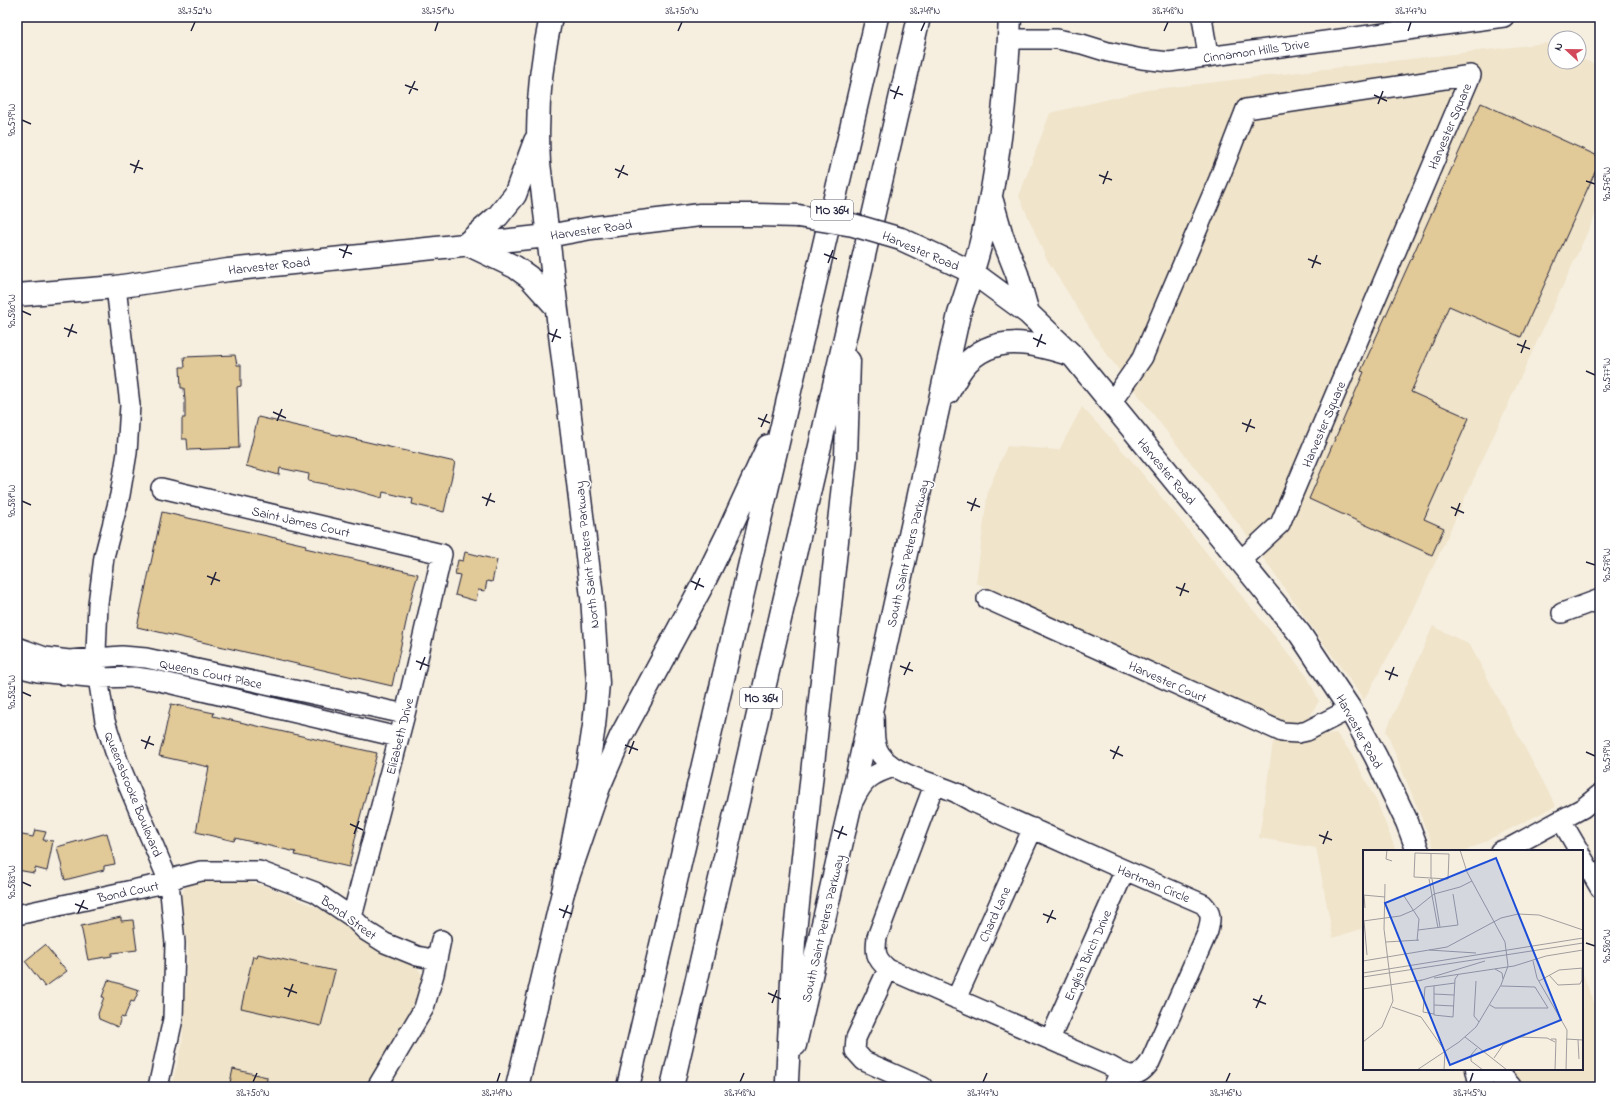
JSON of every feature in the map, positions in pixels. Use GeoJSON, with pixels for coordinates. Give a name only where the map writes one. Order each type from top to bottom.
{"type":"FeatureCollection","features":[{"type":"Feature","properties":{"kind":"main road","name":"North Saint Peters Parkway"},"geometry":{"type":"LineString","coordinates":[[517,1087],[562,892],[588,765],[594,726],[598,683],[592,597],[548,236],[542,201],[537,134],[544,47],[550,17]]}},
{"type":"Feature","properties":{"kind":"main road","name":"MO 364"},"geometry":{"type":"LineString","coordinates":[[628,1087],[877,17]]}},
{"type":"Feature","properties":{"kind":"main road","name":"MO 364"},"geometry":{"type":"LineString","coordinates":[[672,1087],[919,17]]}},
{"type":"Feature","properties":{"kind":"main road","name":"South Saint Peters Parkway"},"geometry":{"type":"LineString","coordinates":[[786,1084],[850,811],[959,314],[982,239],[1000,141],[1010,17]]}},
{"type":"Feature","properties":{"kind":"main road"},"geometry":{"type":"LineString","coordinates":[[537,134],[515,196],[498,216],[466,244],[515,267],[529,277],[556,307]]}},
{"type":"Feature","properties":{"kind":"main road"},"geometry":{"type":"LineString","coordinates":[[991,196],[995,218],[1017,274],[1028,313]]}},
{"type":"Feature","properties":{"kind":"main road","name":"Harvester Road"},"geometry":{"type":"LineString","coordinates":[[17,295],[116,287],[228,270],[548,236],[591,228],[700,215],[798,216],[853,225],[901,239],[972,272],[1028,313],[1072,355],[1300,634],[1350,709],[1376,757],[1400,807],[1418,850]]}},
{"type":"Feature","properties":{"kind":"main road"},"geometry":{"type":"LineString","coordinates":[[786,1084],[794,941],[846,457],[852,308]]}},
{"type":"Feature","properties":{"kind":"main road"},"geometry":{"type":"LineString","coordinates":[[939,408],[963,367],[975,356],[988,349],[1009,343],[1034,344],[1072,355]]}},
{"type":"Feature","properties":{"kind":"main road"},"geometry":{"type":"LineString","coordinates":[[562,892],[599,788],[621,736],[704,582],[788,403]]}},
{"type":"Feature","properties":{"kind":"main road"},"geometry":{"type":"LineString","coordinates":[[1477,1070],[1481,1087]]}},
{"type":"Feature","properties":{"kind":"main road"},"geometry":{"type":"LineString","coordinates":[[1495,1070],[1510,1087]]}},
{"type":"Feature","properties":{"kind":"street"},"geometry":{"type":"LineString","coordinates":[[1202,17],[1208,56]]}},
{"type":"Feature","properties":{"kind":"street","name":"Cinnamon Hills Drive"},"geometry":{"type":"LineString","coordinates":[[1009,39],[1057,39],[1142,59],[1169,62],[1504,17]]}},
{"type":"Feature","properties":{"kind":"street","name":"Harvester Square"},"geometry":{"type":"LineString","coordinates":[[1111,403],[1143,357],[1219,179],[1246,110],[1471,75],[1280,524],[1240,561]]}},
{"type":"Feature","properties":{"kind":"street","name":"Queensbrooke Boulevard"},"geometry":{"type":"LineString","coordinates":[[116,287],[130,405],[127,453],[120,495],[104,557],[98,604],[96,657],[105,721],[118,761],[169,882],[175,943],[173,1020],[158,1087]]}},
{"type":"Feature","properties":{"kind":"street","name":"Saint James Court"},"geometry":{"type":"LineString","coordinates":[[161,488],[442,554]]}},
{"type":"Feature","properties":{"kind":"street","name":"Elizabeth Drive"},"geometry":{"type":"LineString","coordinates":[[352,917],[380,815],[442,554]]}},
{"type":"Feature","properties":{"kind":"street","name":"Harvester Court"},"geometry":{"type":"LineString","coordinates":[[987,599],[1282,732],[1298,733],[1307,731],[1350,709]]}},
{"type":"Feature","properties":{"kind":"street"},"geometry":{"type":"LineString","coordinates":[[1562,613],[1600,599]]}},
{"type":"Feature","properties":{"kind":"street","name":"Queens Court Place"},"geometry":{"type":"LineString","coordinates":[[17,647],[45,657],[69,660],[122,656],[146,658],[405,714]]}},
{"type":"Feature","properties":{"kind":"street","name":"Queens Court Place"},"geometry":{"type":"LineString","coordinates":[[17,666],[38,672],[98,678],[135,677],[155,680],[398,737]]}},
{"type":"Feature","properties":{"kind":"street","name":"Hartman Circle"},"geometry":{"type":"LineString","coordinates":[[873,706],[875,720],[874,740],[878,750],[885,760],[894,767],[934,785],[956,792],[973,802],[1203,904],[1210,910],[1208,930],[1143,1080],[1136,1075],[1116,1079],[1110,1066],[888,969],[879,962],[875,950],[877,936],[934,785]]}},
{"type":"Feature","properties":{"kind":"street"},"geometry":{"type":"LineString","coordinates":[[850,811],[864,782],[877,773],[894,767]]}},
{"type":"Feature","properties":{"kind":"street"},"geometry":{"type":"LineString","coordinates":[[1503,850],[1583,808],[1600,794]]}},
{"type":"Feature","properties":{"kind":"street"},"geometry":{"type":"LineString","coordinates":[[1560,820],[1578,850]]}},
{"type":"Feature","properties":{"kind":"street","name":"Chard Lane"},"geometry":{"type":"LineString","coordinates":[[956,999],[1033,828]]}},
{"type":"Feature","properties":{"kind":"street"},"geometry":{"type":"LineString","coordinates":[[1583,859],[1600,888]]}},
{"type":"Feature","properties":{"kind":"street","name":"English Birch Drive"},"geometry":{"type":"LineString","coordinates":[[1050,1039],[1125,870]]}},
{"type":"Feature","properties":{"kind":"street","name":"Bond Street"},"geometry":{"type":"LineString","coordinates":[[169,882],[178,877],[201,871],[259,871],[315,892],[352,917],[366,931],[385,943],[417,956],[437,960]]}},
{"type":"Feature","properties":{"kind":"street","name":"Bond Court"},"geometry":{"type":"LineString","coordinates":[[17,915],[169,882]]}},
{"type":"Feature","properties":{"kind":"street"},"geometry":{"type":"LineString","coordinates":[[378,1087],[424,1008],[434,974],[441,940]]}},
{"type":"Feature","properties":{"kind":"street"},"geometry":{"type":"LineString","coordinates":[[888,969],[856,1038],[856,1051],[864,1061],[923,1087]]}},
{"type":"Feature","properties":{"kind":"shaded area"},"geometry":{"type":"Polygon","coordinates":[[[1545,43],[1547,44],[1547,70],[1587,70],[1587,61],[1600,66],[1600,205],[1412,613],[1364,700],[1243,530],[1105,352],[1046,258],[1019,196],[1050,113],[1147,90],[1545,43]]]}},
{"type":"Feature","properties":{"kind":"shaded area"},"geometry":{"type":"Polygon","coordinates":[[[1082,407],[1132,461],[1307,676],[1319,701],[1308,720],[1288,723],[976,583],[988,490],[1007,446],[1059,450],[1082,407]]]}},
{"type":"Feature","properties":{"kind":"shaded area"},"geometry":{"type":"Polygon","coordinates":[[[1433,626],[1470,645],[1556,806],[1468,850],[1435,850],[1386,731],[1433,626]]]}},
{"type":"Feature","properties":{"kind":"shaded area"},"geometry":{"type":"Polygon","coordinates":[[[1336,733],[1352,754],[1378,804],[1396,850],[1363,850],[1363,928],[1333,938],[1316,848],[1259,838],[1273,742],[1336,733]]]}},
{"type":"Feature","properties":{"kind":"shaded area"},"geometry":{"type":"Polygon","coordinates":[[[234,878],[268,887],[325,911],[362,939],[414,963],[422,975],[418,996],[370,1087],[171,1087],[182,1046],[188,949],[181,896],[187,883],[197,879],[234,878]]]}},
{"type":"Feature","properties":{"kind":"shaded area"},"geometry":{"type":"Polygon","coordinates":[[[1583,974],[1600,1022],[1600,1087],[1521,1087],[1503,1070],[1583,1070],[1583,974]]]}},
{"type":"Feature","properties":{"kind":"building"},"geometry":{"type":"Polygon","coordinates":[[[1481,103],[1600,157],[1600,161],[1521,337],[1449,306],[1411,392],[1469,418],[1424,519],[1444,528],[1432,555],[1309,499],[1364,372],[1361,371],[1481,103]]]}},
{"type":"Feature","properties":{"kind":"building"},"geometry":{"type":"Polygon","coordinates":[[[235,355],[237,365],[241,365],[241,386],[237,387],[239,448],[188,450],[187,439],[182,439],[182,418],[185,418],[185,400],[184,388],[181,388],[180,367],[185,367],[184,357],[235,355]]]}},
{"type":"Feature","properties":{"kind":"building"},"geometry":{"type":"Polygon","coordinates":[[[258,417],[455,462],[444,512],[412,504],[413,499],[383,492],[382,498],[351,489],[308,481],[309,474],[280,468],[279,475],[246,466],[258,417]]]}},
{"type":"Feature","properties":{"kind":"building"},"geometry":{"type":"Polygon","coordinates":[[[162,512],[306,545],[305,548],[418,574],[392,686],[137,627],[162,512]]]}},
{"type":"Feature","properties":{"kind":"building"},"geometry":{"type":"Polygon","coordinates":[[[465,552],[497,560],[492,582],[487,581],[485,591],[478,590],[476,601],[455,595],[460,575],[455,574],[458,560],[463,561],[465,552]]]}},
{"type":"Feature","properties":{"kind":"building"},"geometry":{"type":"Polygon","coordinates":[[[171,704],[214,713],[213,716],[377,753],[359,821],[349,867],[295,855],[296,852],[235,838],[234,841],[196,832],[209,767],[159,756],[171,704]]]}},
{"type":"Feature","properties":{"kind":"building"},"geometry":{"type":"Polygon","coordinates":[[[35,830],[46,832],[43,840],[53,841],[47,871],[35,868],[34,873],[17,870],[17,834],[33,837],[35,830]]]}},
{"type":"Feature","properties":{"kind":"building"},"geometry":{"type":"Polygon","coordinates":[[[107,833],[115,864],[104,866],[104,870],[65,880],[57,847],[107,833]]]}},
{"type":"Feature","properties":{"kind":"building"},"geometry":{"type":"Polygon","coordinates":[[[121,917],[121,921],[133,920],[137,950],[112,953],[112,956],[88,960],[81,926],[121,917]]]}},
{"type":"Feature","properties":{"kind":"building"},"geometry":{"type":"Polygon","coordinates":[[[45,945],[60,963],[58,964],[62,965],[67,971],[45,987],[25,961],[45,945]]]}},
{"type":"Feature","properties":{"kind":"building"},"geometry":{"type":"Polygon","coordinates":[[[258,954],[335,971],[321,1026],[241,1008],[253,956],[257,957],[258,954]]]}},
{"type":"Feature","properties":{"kind":"building"},"geometry":{"type":"Polygon","coordinates":[[[108,980],[139,990],[134,1002],[131,1001],[124,1018],[121,1017],[118,1027],[99,1019],[98,1014],[108,980]]]}},
{"type":"Feature","properties":{"kind":"building"},"geometry":{"type":"Polygon","coordinates":[[[233,1069],[267,1077],[266,1087],[229,1087],[233,1069]]]}}]}
